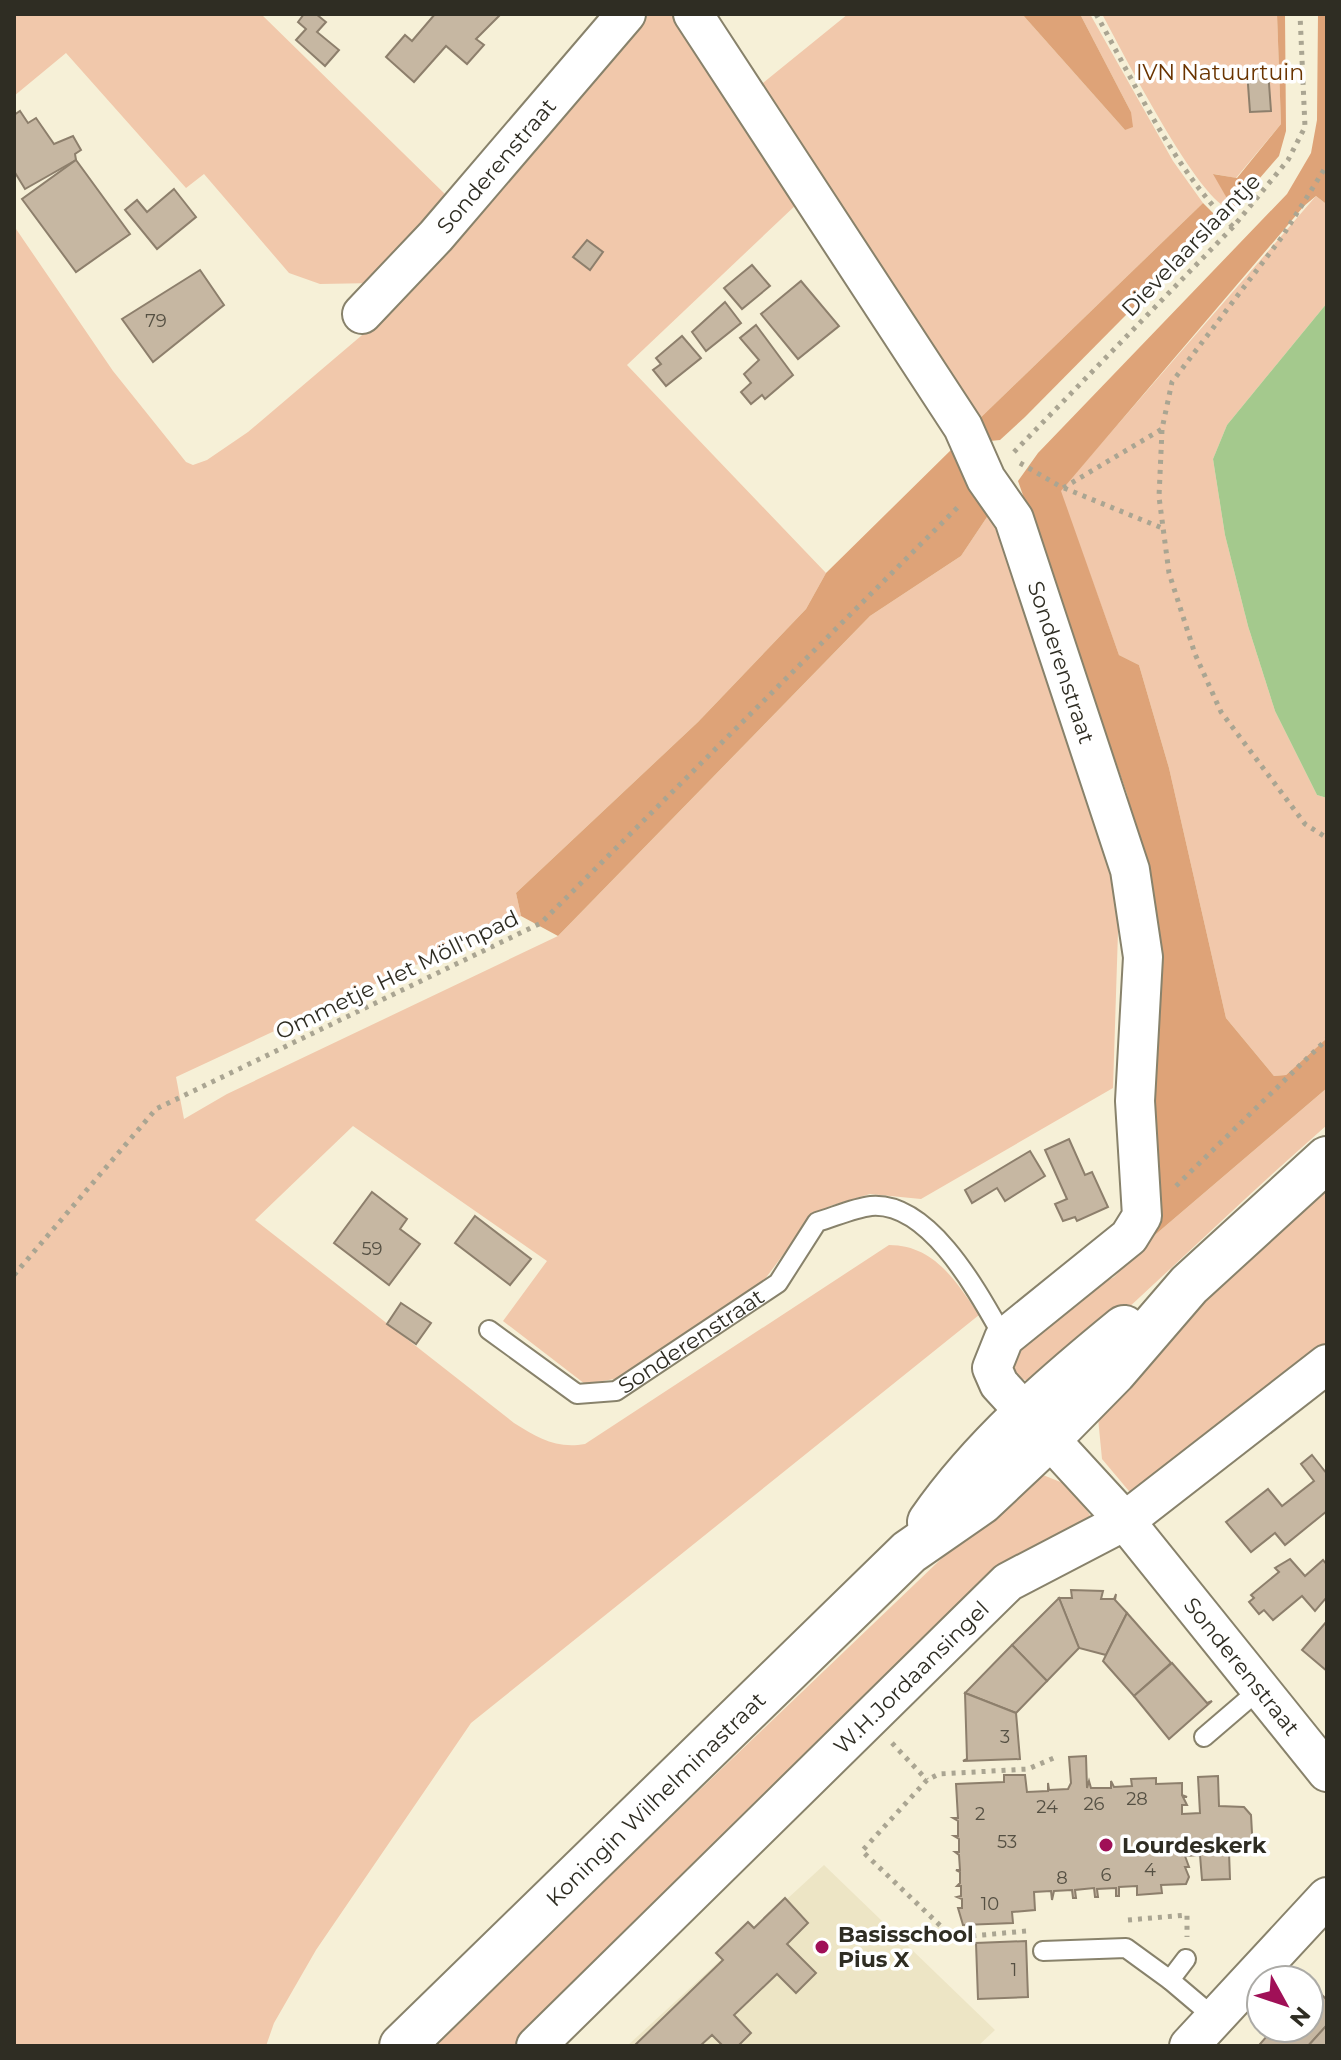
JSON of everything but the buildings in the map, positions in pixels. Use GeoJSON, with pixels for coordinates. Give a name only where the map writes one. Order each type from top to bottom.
{"type":"FeatureCollection","features":[{"type":"Feature","properties":{"kind":"main road","name":"Koningin Wilhelminastraat"},"geometry":{"type":"LineString","coordinates":[[402,2046],[909,1552],[955,1486],[1037,1427],[1071,1371],[1145,1311],[1189,1285],[1327,1159]]}},
{"type":"Feature","properties":{"kind":"street","name":"Sonderenstraat"},"geometry":{"type":"LineString","coordinates":[[362,314],[436,236],[626,14]]}},
{"type":"Feature","properties":{"kind":"street","name":"Sonderenstraat"},"geometry":{"type":"LineString","coordinates":[[693,14],[963,427],[998,468],[1130,870],[1143,957],[1135,1101],[1142,1216]]}},
{"type":"Feature","properties":{"kind":"street"},"geometry":{"type":"LineString","coordinates":[[1004,1338],[1129,1237],[1142,1216]]}},
{"type":"Feature","properties":{"kind":"street","name":"Sonderenstraat"},"geometry":{"type":"LineString","coordinates":[[1004,1338],[992,1368],[999,1384],[1125,1521],[1327,1772]]}},
{"type":"Feature","properties":{"kind":"street","name":"W.H.Jordaansingel"},"geometry":{"type":"LineString","coordinates":[[536,2046],[1008,1582],[1125,1521],[1327,1364]]}},
{"type":"Feature","properties":{"kind":"street"},"geometry":{"type":"LineString","coordinates":[[1189,2046],[1327,1897]]}},
{"type":"Feature","properties":{"kind":"lane","name":"Sonderenstraat"},"geometry":{"type":"LineString","coordinates":[[489,1330],[577,1394],[616,1391],[778,1283],[817,1222],[872,1206],[911,1214],[927,1229],[982,1300],[1004,1338]]}},
{"type":"Feature","properties":{"kind":"lane"},"geometry":{"type":"LineString","coordinates":[[1204,1737],[1260,1689]]}},
{"type":"Feature","properties":{"kind":"lane"},"geometry":{"type":"LineString","coordinates":[[1043,1951],[1126,1948],[1216,2019]]}},
{"type":"Feature","properties":{"kind":"lane"},"geometry":{"type":"LineString","coordinates":[[1170,1980],[1186,1959]]}},
{"type":"Feature","properties":{"kind":"path"},"geometry":{"type":"LineString","coordinates":[[1096,14],[1177,159],[1211,206],[1233,227]]}},
{"type":"Feature","properties":{"kind":"path","name":"Dievelaarslaantje"},"geometry":{"type":"LineString","coordinates":[[998,468],[1274,181],[1305,127],[1300,14]]}},
{"type":"Feature","properties":{"kind":"path"},"geometry":{"type":"LineString","coordinates":[[1327,165],[1282,237],[1172,382],[1162,429],[1159,497],[1169,573],[1195,654],[1221,712],[1305,824],[1327,838]]}},
{"type":"Feature","properties":{"kind":"path"},"geometry":{"type":"LineString","coordinates":[[1063,488],[1162,429]]}},
{"type":"Feature","properties":{"kind":"path"},"geometry":{"type":"LineString","coordinates":[[998,468],[1063,488],[1163,529]]}},
{"type":"Feature","properties":{"kind":"path","name":"Ommetje Het Möll'npad"},"geometry":{"type":"LineString","coordinates":[[14,1275],[156,1109],[541,923],[998,468]]}},
{"type":"Feature","properties":{"kind":"path"},"geometry":{"type":"LineString","coordinates":[[1142,1216],[1327,1039]]}},
{"type":"Feature","properties":{"kind":"path"},"geometry":{"type":"LineString","coordinates":[[869,1718],[927,1780]]}},
{"type":"Feature","properties":{"kind":"path"},"geometry":{"type":"LineString","coordinates":[[1034,1930],[961,1937],[948,1933],[862,1851],[927,1780],[939,1774],[1028,1769],[1056,1757]]}},
{"type":"Feature","properties":{"kind":"path"},"geometry":{"type":"LineString","coordinates":[[1126,1921],[1187,1915],[1186,1959]]}},
{"type":"Feature","properties":{"kind":"shaded area"},"geometry":{"type":"Polygon","coordinates":[[[1022,14],[1080,14],[1131,112],[1133,127],[1125,130],[1022,14]]]}},
{"type":"Feature","properties":{"kind":"shaded area"},"geometry":{"type":"Polygon","coordinates":[[[1277,14],[1285,14],[1286,131],[1279,156],[1233,209],[1213,174],[1237,178],[1281,124],[1277,14]]]}},
{"type":"Feature","properties":{"kind":"shaded area"},"geometry":{"type":"Polygon","coordinates":[[[1318,14],[1327,14],[1327,200],[1325,203],[1316,196],[1304,206],[1061,491],[1119,655],[1139,665],[1169,768],[1226,1018],[1274,1076],[1286,1075],[1327,1038],[1327,1088],[1149,1240],[1147,884],[1127,794],[1018,481],[1038,453],[1287,194],[1311,153],[1317,120],[1318,14]]]}},
{"type":"Feature","properties":{"kind":"shaded area"},"geometry":{"type":"Polygon","coordinates":[[[1203,203],[1220,220],[1025,417],[1000,440],[990,441],[974,424],[1203,203]]]}},
{"type":"Feature","properties":{"kind":"shaded area"},"geometry":{"type":"Polygon","coordinates":[[[1327,303],[1327,798],[1317,795],[1275,711],[1248,626],[1225,535],[1213,459],[1227,425],[1327,303]]]}},
{"type":"Feature","properties":{"kind":"shaded area"},"geometry":{"type":"Polygon","coordinates":[[[953,448],[991,511],[961,556],[870,616],[558,936],[521,916],[516,893],[698,722],[806,609],[826,573],[953,448]]]}},
{"type":"Feature","properties":{"kind":"shaded area","name":"Basisschool Pius X"},"geometry":{"type":"Polygon","coordinates":[[[824,1865],[995,2030],[978,2046],[627,2046],[824,1865]]]}},
{"type":"Feature","properties":{"kind":"green space"},"geometry":{"type":"Polygon","coordinates":[[[14,14],[261,14],[449,198],[376,283],[320,284],[289,273],[204,174],[186,188],[66,53],[14,96],[14,14]]]}},
{"type":"Feature","properties":{"kind":"green space"},"geometry":{"type":"Polygon","coordinates":[[[649,14],[678,14],[798,203],[627,365],[826,573],[806,609],[698,722],[516,893],[521,916],[176,1077],[184,1119],[227,1094],[558,936],[870,616],[961,556],[991,511],[998,519],[1108,842],[1119,901],[1113,1088],[921,1199],[870,1194],[830,1206],[812,1216],[759,1287],[620,1378],[585,1384],[503,1321],[547,1261],[353,1126],[255,1220],[514,1423],[548,1441],[565,1445],[585,1444],[889,1245],[919,1251],[931,1258],[952,1278],[979,1315],[471,1723],[316,1950],[274,2023],[266,2046],[14,2046],[14,226],[113,371],[186,462],[193,465],[207,460],[248,432],[368,330],[649,14]]]}},
{"type":"Feature","properties":{"kind":"green space"},"geometry":{"type":"Polygon","coordinates":[[[848,14],[1022,14],[1125,130],[1131,112],[1080,14],[1090,14],[1173,161],[1203,203],[974,424],[758,87],[848,14]]]}},
{"type":"Feature","properties":{"kind":"green space","name":"IVN Natuurtuin"},"geometry":{"type":"Polygon","coordinates":[[[1102,14],[1277,14],[1281,124],[1236,178],[1214,174],[1233,209],[1219,203],[1183,157],[1102,14]]]}},
{"type":"Feature","properties":{"kind":"green space"},"geometry":{"type":"Polygon","coordinates":[[[1316,196],[1325,203],[1327,200],[1327,303],[1227,425],[1213,459],[1225,535],[1248,626],[1275,711],[1317,795],[1327,798],[1327,1038],[1286,1075],[1274,1076],[1226,1018],[1169,768],[1139,665],[1119,655],[1060,491],[1316,196]]]}},
{"type":"Feature","properties":{"kind":"green space"},"geometry":{"type":"Polygon","coordinates":[[[1327,1088],[1327,1125],[1114,1321],[1042,1386],[1014,1376],[1012,1362],[1028,1334],[1068,1302],[1114,1277],[1149,1240],[1327,1088]]]}},
{"type":"Feature","properties":{"kind":"green space"},"geometry":{"type":"Polygon","coordinates":[[[1327,1178],[1327,1352],[1139,1503],[1102,1459],[1098,1418],[1218,1278],[1327,1178]]]}},
{"type":"Feature","properties":{"kind":"green space"},"geometry":{"type":"Polygon","coordinates":[[[1033,1471],[1073,1487],[1091,1517],[1083,1533],[997,1577],[516,2046],[432,2046],[1033,1471]]]}},
{"type":"Feature","properties":{"kind":"place","name":"Lourdeskerk"},"geometry":{"type":"Point","coordinates":[1106,1845]}},
{"type":"Feature","properties":{"kind":"place","name":"Basisschool Pius X"},"geometry":{"type":"Point","coordinates":[822,1947]}}]}
